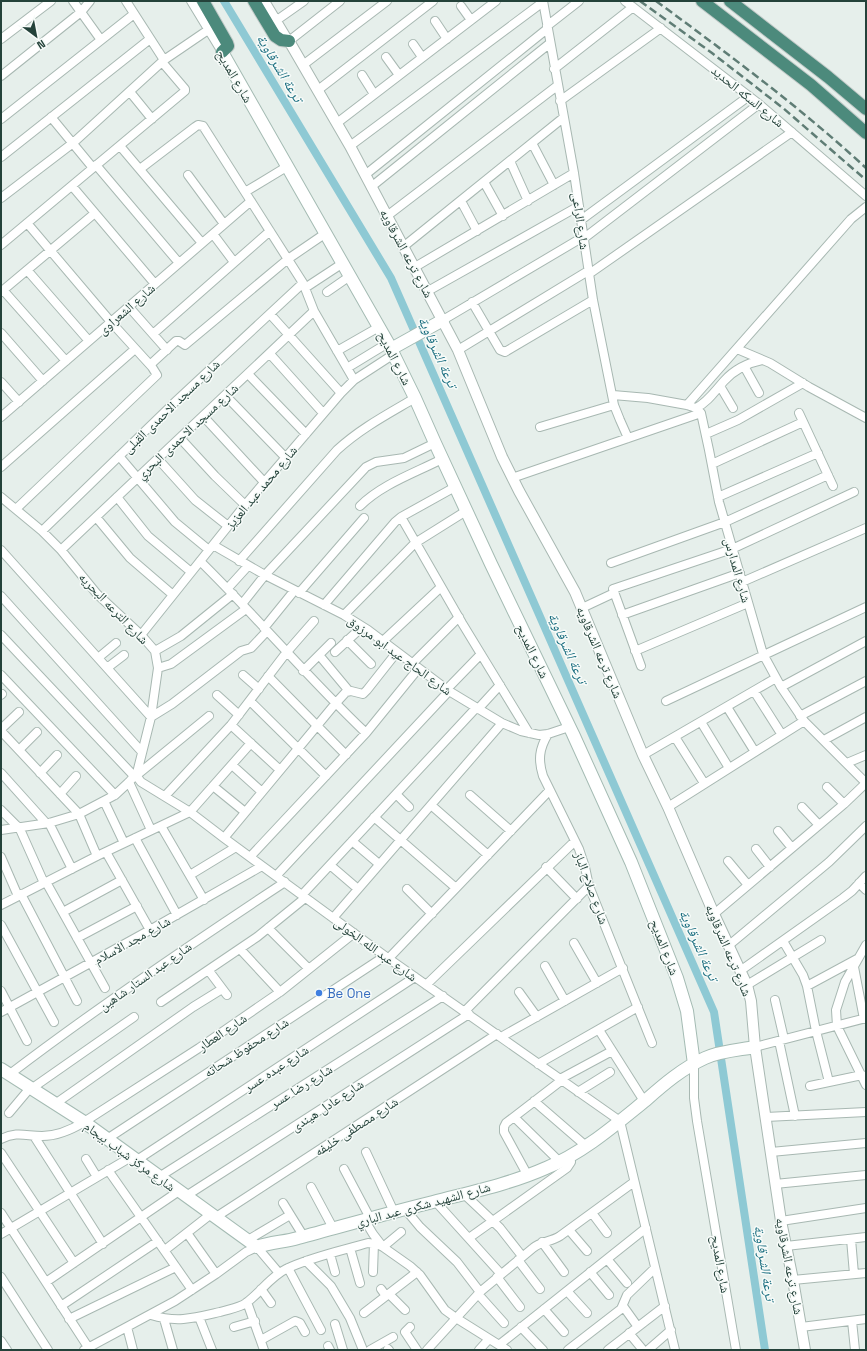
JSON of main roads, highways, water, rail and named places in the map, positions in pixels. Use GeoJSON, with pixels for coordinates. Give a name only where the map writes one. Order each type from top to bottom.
{"type":"FeatureCollection","features":[{"type":"Feature","properties":{"kind":"highway"},"geometry":{"type":"LineString","coordinates":[[203,1],[227,43],[228,46],[222,52]]}},
{"type":"Feature","properties":{"kind":"highway"},"geometry":{"type":"LineString","coordinates":[[254,1],[275,36],[281,40],[289,41]]}},
{"type":"Feature","properties":{"kind":"highway"},"geometry":{"type":"LineString","coordinates":[[702,1],[811,85],[866,133]]}},
{"type":"Feature","properties":{"kind":"highway"},"geometry":{"type":"LineString","coordinates":[[730,1],[866,109]]}},
{"type":"Feature","properties":{"kind":"main road","name":"شارع المديح"},"geometry":{"type":"LineString","coordinates":[[222,52],[379,327],[416,398],[466,511],[569,727],[631,862],[677,978],[687,1010],[694,1064]]}},
{"type":"Feature","properties":{"kind":"main road"},"geometry":{"type":"LineString","coordinates":[[391,349],[439,322]]}},
{"type":"Feature","properties":{"kind":"main road","name":"شارع الشهيد شكرى عبد الباري"},"geometry":{"type":"LineString","coordinates":[[252,1243],[304,1237],[528,1176],[565,1159],[586,1146],[620,1121],[673,1078],[694,1064],[710,1056],[755,1047]]}},
{"type":"Feature","properties":{"kind":"main road","name":"شارع مركز شباب بيجام"},"geometry":{"type":"LineString","coordinates":[[5,1072],[84,1122],[252,1243]]}},
{"type":"Feature","properties":{"kind":"waterway","name":"ترعة الشرقاوية"},"geometry":{"type":"LineString","coordinates":[[224,1],[391,278],[714,1012],[765,1350]]}},
{"type":"Feature","properties":{"kind":"railway"},"geometry":{"type":"LineString","coordinates":[[640,1],[712,53],[783,108],[866,180]]}},
{"type":"Feature","properties":{"kind":"railway"},"geometry":{"type":"LineString","coordinates":[[656,1],[790,102],[866,168]]}},
{"type":"Feature","properties":{"kind":"place","name":"Be One"},"geometry":{"type":"Point","coordinates":[319,993]}}]}
